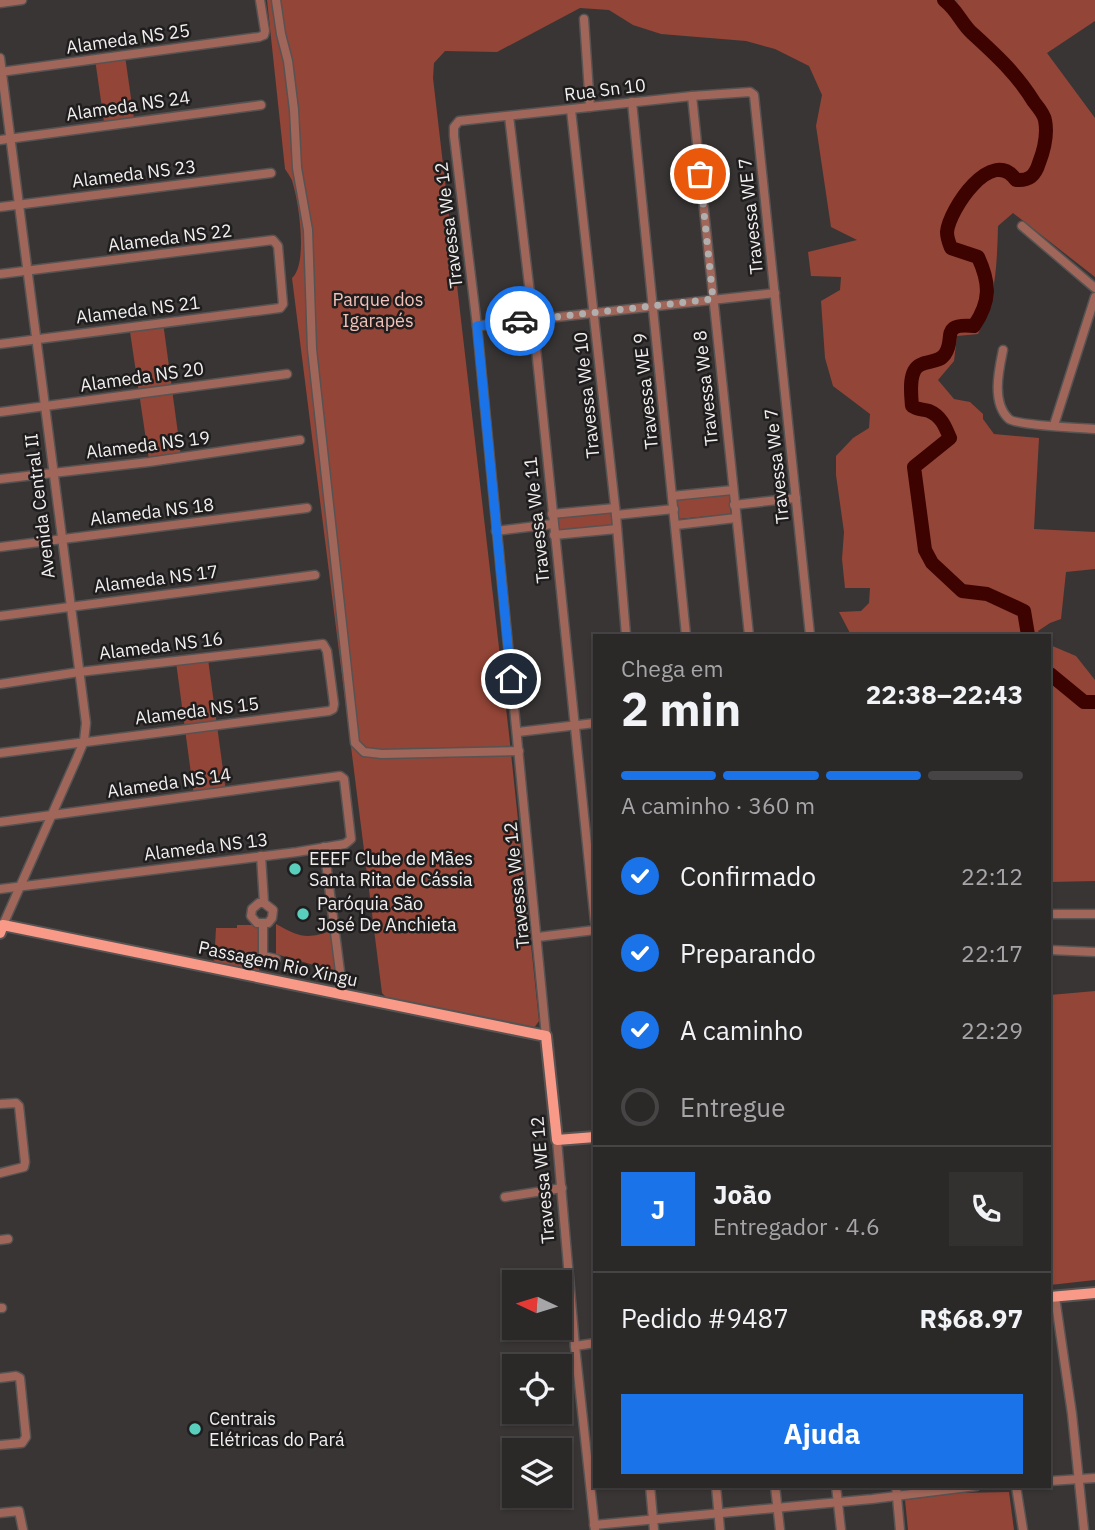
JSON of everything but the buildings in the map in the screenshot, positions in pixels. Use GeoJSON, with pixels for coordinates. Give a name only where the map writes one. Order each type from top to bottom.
{"type":"FeatureCollection","features":[{"type":"Feature","properties":{"kind":"main road","name":"Passagem Rio Xingu"},"geometry":{"type":"LineString","coordinates":[[2,929],[546,1036]]}},
{"type":"Feature","properties":{"kind":"main road","name":"Travessa WE 12"},"geometry":{"type":"LineString","coordinates":[[546,1036],[557,1140]]}},
{"type":"Feature","properties":{"kind":"main road"},"geometry":{"type":"LineString","coordinates":[[557,1140],[593,1137]]}},
{"type":"Feature","properties":{"kind":"main road"},"geometry":{"type":"LineString","coordinates":[[1053,1297],[1095,1293]]}},
{"type":"Feature","properties":{"kind":"street"},"geometry":{"type":"LineString","coordinates":[[0,3],[22,0]]}},
{"type":"Feature","properties":{"kind":"street","name":"Alameda NS 25"},"geometry":{"type":"LineString","coordinates":[[1,71],[259,37],[264,35],[265,31],[260,0]]}},
{"type":"Feature","properties":{"kind":"street"},"geometry":{"type":"LineString","coordinates":[[276,0],[288,61],[297,168],[308,230],[312,349],[355,743],[364,752],[382,754],[519,751]]}},
{"type":"Feature","properties":{"kind":"street"},"geometry":{"type":"LineString","coordinates":[[584,19],[590,107]]}},
{"type":"Feature","properties":{"kind":"street","name":"Avenida Central II"},"geometry":{"type":"LineString","coordinates":[[0,58],[86,723],[84,741],[2,929]]}},
{"type":"Feature","properties":{"kind":"street","name":"Rua Sn 10"},"geometry":{"type":"LineString","coordinates":[[459,121],[692,96],[750,92],[754,95]]}},
{"type":"Feature","properties":{"kind":"street","name":"Travessa WE 7"},"geometry":{"type":"LineString","coordinates":[[754,95],[775,293]]}},
{"type":"Feature","properties":{"kind":"street","name":"Travessa We 8"},"geometry":{"type":"LineString","coordinates":[[692,96],[749,634]]}},
{"type":"Feature","properties":{"kind":"street","name":"Travessa WE 9"},"geometry":{"type":"LineString","coordinates":[[632,102],[687,634]]}},
{"type":"Feature","properties":{"kind":"street","name":"Alameda NS 24"},"geometry":{"type":"LineString","coordinates":[[0,140],[261,105]]}},
{"type":"Feature","properties":{"kind":"street","name":"Travessa We 10"},"geometry":{"type":"LineString","coordinates":[[571,110],[626,634]]}},
{"type":"Feature","properties":{"kind":"street","name":"Travessa We 11"},"geometry":{"type":"LineString","coordinates":[[509,116],[533,319],[593,902]]}},
{"type":"Feature","properties":{"kind":"street","name":"Travessa We 12"},"geometry":{"type":"LineString","coordinates":[[459,121],[454,127],[454,136],[477,326]]}},
{"type":"Feature","properties":{"kind":"street","name":"Alameda NS 23"},"geometry":{"type":"LineString","coordinates":[[0,207],[271,173]]}},
{"type":"Feature","properties":{"kind":"street"},"geometry":{"type":"LineString","coordinates":[[1022,226],[1095,288]]}},
{"type":"Feature","properties":{"kind":"street","name":"Alameda NS 22"},"geometry":{"type":"LineString","coordinates":[[0,274],[273,240],[277,244],[279,256],[283,303],[280,308]]}},
{"type":"Feature","properties":{"kind":"street"},"geometry":{"type":"LineString","coordinates":[[593,723],[518,732],[477,326],[775,293]]}},
{"type":"Feature","properties":{"kind":"street","name":"Travessa We 7"},"geometry":{"type":"LineString","coordinates":[[775,293],[810,634]]}},
{"type":"Feature","properties":{"kind":"street"},"geometry":{"type":"LineString","coordinates":[[1054,425],[1095,297]]}},
{"type":"Feature","properties":{"kind":"street","name":"Alameda NS 21"},"geometry":{"type":"LineString","coordinates":[[0,344],[280,308]]}},
{"type":"Feature","properties":{"kind":"street"},"geometry":{"type":"LineString","coordinates":[[1003,350],[998,391],[1006,415],[1013,421],[1095,429]]}},
{"type":"Feature","properties":{"kind":"street","name":"Alameda NS 20"},"geometry":{"type":"LineString","coordinates":[[0,412],[287,374]]}},
{"type":"Feature","properties":{"kind":"street","name":"Alameda NS 19"},"geometry":{"type":"LineString","coordinates":[[0,479],[149,462],[300,440]]}},
{"type":"Feature","properties":{"kind":"street"},"geometry":{"type":"LineString","coordinates":[[672,496],[733,490]]}},
{"type":"Feature","properties":{"kind":"street"},"geometry":{"type":"LineString","coordinates":[[734,505],[796,498]]}},
{"type":"Feature","properties":{"kind":"street","name":"Alameda NS 18"},"geometry":{"type":"LineString","coordinates":[[0,547],[307,508]]}},
{"type":"Feature","properties":{"kind":"street"},"geometry":{"type":"LineString","coordinates":[[552,514],[674,509]]}},
{"type":"Feature","properties":{"kind":"street"},"geometry":{"type":"LineString","coordinates":[[676,525],[736,518]]}},
{"type":"Feature","properties":{"kind":"street"},"geometry":{"type":"LineString","coordinates":[[496,531],[553,524]]}},
{"type":"Feature","properties":{"kind":"street"},"geometry":{"type":"LineString","coordinates":[[554,535],[617,529]]}},
{"type":"Feature","properties":{"kind":"street","name":"Alameda NS 17"},"geometry":{"type":"LineString","coordinates":[[0,616],[315,575]]}},
{"type":"Feature","properties":{"kind":"street","name":"Alameda NS 16"},"geometry":{"type":"LineString","coordinates":[[0,684],[79,672],[325,645]]}},
{"type":"Feature","properties":{"kind":"street","name":"Alameda NS 15"},"geometry":{"type":"LineString","coordinates":[[0,753],[331,710],[334,704],[325,645]]}},
{"type":"Feature","properties":{"kind":"street","name":"Travessa We 12"},"geometry":{"type":"LineString","coordinates":[[518,732],[546,1036]]}},
{"type":"Feature","properties":{"kind":"street","name":"Alameda NS 14"},"geometry":{"type":"LineString","coordinates":[[0,822],[342,777]]}},
{"type":"Feature","properties":{"kind":"street","name":"Alameda NS 13"},"geometry":{"type":"LineString","coordinates":[[0,889],[345,844],[351,839],[342,777]]}},
{"type":"Feature","properties":{"kind":"street"},"geometry":{"type":"LineString","coordinates":[[324,847],[343,995]]}},
{"type":"Feature","properties":{"kind":"street"},"geometry":{"type":"LineString","coordinates":[[261,856],[264,903]]}},
{"type":"Feature","properties":{"kind":"street"},"geometry":{"type":"LineString","coordinates":[[264,903],[276,914],[263,924],[257,923],[251,909],[264,903]]}},
{"type":"Feature","properties":{"kind":"street"},"geometry":{"type":"LineString","coordinates":[[1051,914],[1095,914]]}},
{"type":"Feature","properties":{"kind":"street"},"geometry":{"type":"LineString","coordinates":[[263,924],[264,956],[276,959]]}},
{"type":"Feature","properties":{"kind":"street"},"geometry":{"type":"LineString","coordinates":[[538,937],[593,930]]}},
{"type":"Feature","properties":{"kind":"street"},"geometry":{"type":"LineString","coordinates":[[1051,950],[1095,951]]}},
{"type":"Feature","properties":{"kind":"street"},"geometry":{"type":"LineString","coordinates":[[0,1104],[16,1103],[19,1106],[25,1159],[20,1170],[0,1173]]}},
{"type":"Feature","properties":{"kind":"street","name":"Travessa WE 12"},"geometry":{"type":"LineString","coordinates":[[557,1140],[594,1528]]}},
{"type":"Feature","properties":{"kind":"street"},"geometry":{"type":"LineString","coordinates":[[505,1197],[562,1188]]}},
{"type":"Feature","properties":{"kind":"street"},"geometry":{"type":"LineString","coordinates":[[1053,1297],[1072,1414],[1084,1530]]}},
{"type":"Feature","properties":{"kind":"street"},"geometry":{"type":"LineString","coordinates":[[575,1346],[593,1343]]}},
{"type":"Feature","properties":{"kind":"street"},"geometry":{"type":"LineString","coordinates":[[0,1378],[20,1378],[26,1439],[22,1443],[0,1446]]}},
{"type":"Feature","properties":{"kind":"street"},"geometry":{"type":"LineString","coordinates":[[1051,1481],[1095,1478]]}},
{"type":"Feature","properties":{"kind":"street"},"geometry":{"type":"LineString","coordinates":[[650,1488],[654,1530]]}},
{"type":"Feature","properties":{"kind":"street"},"geometry":{"type":"LineString","coordinates":[[716,1488],[720,1530]]}},
{"type":"Feature","properties":{"kind":"street"},"geometry":{"type":"LineString","coordinates":[[775,1488],[780,1530]]}},
{"type":"Feature","properties":{"kind":"street"},"geometry":{"type":"LineString","coordinates":[[836,1488],[841,1530]]}},
{"type":"Feature","properties":{"kind":"street"},"geometry":{"type":"LineString","coordinates":[[594,1528],[838,1502],[896,1490],[936,1488]]}},
{"type":"Feature","properties":{"kind":"street"},"geometry":{"type":"LineString","coordinates":[[1016,1488],[1023,1530]]}},
{"type":"Feature","properties":{"kind":"street"},"geometry":{"type":"LineString","coordinates":[[896,1490],[900,1530]]}},
{"type":"Feature","properties":{"kind":"street"},"geometry":{"type":"LineString","coordinates":[[0,1513],[18,1511],[23,1530]]}},
{"type":"Feature","properties":{"kind":"green space","name":"Parque dos Igarapés"},"geometry":{"type":"Polygon","coordinates":[[[267,0],[1095,0],[1095,21],[1047,53],[1095,118],[1095,277],[1013,213],[998,226],[994,282],[984,321],[978,334],[957,336],[954,361],[938,380],[954,399],[970,402],[983,414],[983,419],[994,434],[1039,438],[1034,529],[1095,532],[1095,569],[1066,572],[1061,619],[1038,631],[1040,634],[850,634],[839,612],[861,611],[869,603],[870,588],[845,588],[842,559],[844,532],[836,456],[853,438],[869,428],[870,414],[833,386],[825,358],[821,301],[840,290],[841,277],[811,276],[808,252],[857,240],[831,227],[816,126],[822,95],[809,66],[775,49],[746,41],[661,34],[633,25],[609,10],[580,8],[497,52],[445,51],[434,63],[433,78],[509,734],[539,1021],[534,1028],[387,998],[382,993],[292,278],[300,260],[300,219],[292,182],[285,169],[267,0]]]}},
{"type":"Feature","properties":{"kind":"green space"},"geometry":{"type":"Polygon","coordinates":[[[125,56],[134,119],[104,122],[95,59],[125,56]]]}},
{"type":"Feature","properties":{"kind":"green space"},"geometry":{"type":"Polygon","coordinates":[[[163,322],[181,456],[149,460],[129,325],[163,322]]]}},
{"type":"Feature","properties":{"kind":"green space"},"geometry":{"type":"Polygon","coordinates":[[[729,494],[731,514],[678,519],[676,499],[729,494]]]}},
{"type":"Feature","properties":{"kind":"green space"},"geometry":{"type":"Polygon","coordinates":[[[612,511],[614,527],[558,532],[557,516],[612,511]]]}},
{"type":"Feature","properties":{"kind":"green space"},"geometry":{"type":"Polygon","coordinates":[[[1051,645],[1076,656],[1095,680],[1095,881],[1051,882],[1051,645]]]}},
{"type":"Feature","properties":{"kind":"green space"},"geometry":{"type":"Polygon","coordinates":[[[208,659],[226,792],[194,796],[176,662],[208,659]]]}},
{"type":"Feature","properties":{"kind":"green space"},"geometry":{"type":"Polygon","coordinates":[[[276,924],[303,936],[333,930],[338,982],[322,979],[317,966],[276,954],[276,924]]]}},
{"type":"Feature","properties":{"kind":"green space"},"geometry":{"type":"Polygon","coordinates":[[[237,925],[254,925],[260,928],[259,973],[214,963],[216,928],[237,928],[237,925]]]}},
{"type":"Feature","properties":{"kind":"green space"},"geometry":{"type":"Polygon","coordinates":[[[1095,991],[1095,1280],[1051,1285],[1051,995],[1095,991]]]}},
{"type":"Feature","properties":{"kind":"green space"},"geometry":{"type":"Polygon","coordinates":[[[1009,1492],[1014,1530],[908,1530],[905,1500],[960,1493],[1009,1492]]]}},
{"type":"Feature","properties":{"kind":"waterway"},"geometry":{"type":"LineString","coordinates":[[944,0],[968,29],[1021,82],[1043,115],[1046,137],[1037,168],[1031,177],[1016,180],[1006,171],[995,170],[984,175],[963,197],[950,222],[947,234],[951,248],[978,257],[985,275],[986,300],[974,326],[952,329],[943,357],[920,365],[914,372],[911,383],[912,406],[937,416],[950,438],[914,467],[925,550],[932,563],[962,591],[987,594],[1024,611],[1028,634]]}},
{"type":"Feature","properties":{"kind":"waterway"},"geometry":{"type":"LineString","coordinates":[[956,9],[957,0]]}},
{"type":"Feature","properties":{"kind":"waterway"},"geometry":{"type":"LineString","coordinates":[[1051,675],[1084,702],[1095,702]]}},
{"type":"Feature","properties":{"kind":"way so far"},"geometry":{"type":"LineString","coordinates":[[520,321],[713,299],[700,174]]}},
{"type":"Feature","properties":{"kind":"place","name":"EEEF Clube de Mães Santa Rita de Cássia"},"geometry":{"type":"Point","coordinates":[295,869]}},
{"type":"Feature","properties":{"kind":"place","name":"Paróquia São José De Anchieta"},"geometry":{"type":"Point","coordinates":[303,914]}},
{"type":"Feature","properties":{"kind":"place","name":"Centrais Elétricas do Pará"},"geometry":{"type":"Point","coordinates":[195,1429]}},
{"type":"Feature","properties":{"kind":"route"},"geometry":{"type":"LineString","coordinates":[[511,679],[477,326],[520,321]]}}]}
